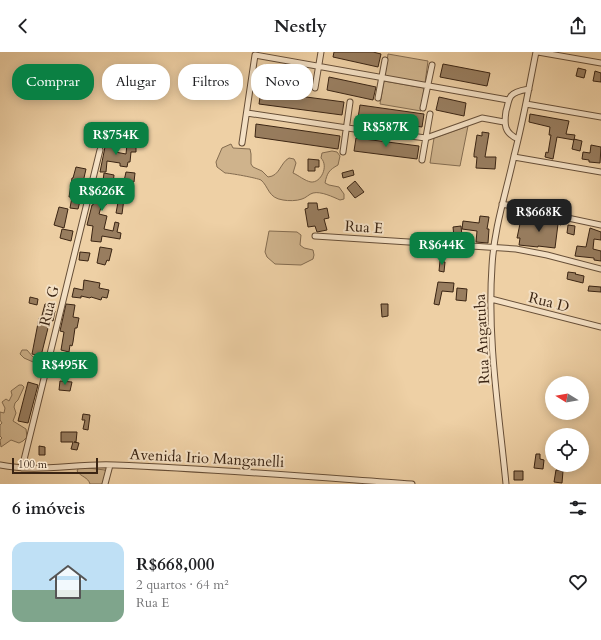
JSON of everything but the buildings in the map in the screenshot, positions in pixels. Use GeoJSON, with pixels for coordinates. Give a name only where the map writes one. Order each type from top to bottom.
{"type":"FeatureCollection","features":[{"type":"Feature","properties":{"kind":"street"},"geometry":{"type":"LineString","coordinates":[[315,88],[321,52]]}},
{"type":"Feature","properties":{"kind":"street"},"geometry":{"type":"LineString","coordinates":[[537,52],[601,63]]}},
{"type":"Feature","properties":{"kind":"street","name":"Rua Angatuba"},"geometry":{"type":"LineString","coordinates":[[506,484],[491,339],[492,265],[502,204],[537,52]]}},
{"type":"Feature","properties":{"kind":"street"},"geometry":{"type":"LineString","coordinates":[[242,143],[255,55],[508,100]]}},
{"type":"Feature","properties":{"kind":"street"},"geometry":{"type":"LineString","coordinates":[[378,98],[385,60]]}},
{"type":"Feature","properties":{"kind":"street"},"geometry":{"type":"LineString","coordinates":[[423,108],[432,65]]}},
{"type":"Feature","properties":{"kind":"street"},"geometry":{"type":"LineString","coordinates":[[518,139],[510,134],[505,127],[504,122],[508,100],[514,94],[529,89]]}},
{"type":"Feature","properties":{"kind":"street"},"geometry":{"type":"LineString","coordinates":[[343,152],[350,102]]}},
{"type":"Feature","properties":{"kind":"street"},"geometry":{"type":"LineString","coordinates":[[526,104],[601,117]]}},
{"type":"Feature","properties":{"kind":"street"},"geometry":{"type":"LineString","coordinates":[[247,113],[426,138],[482,118],[504,122]]}},
{"type":"Feature","properties":{"kind":"street"},"geometry":{"type":"LineString","coordinates":[[422,160],[430,114]]}},
{"type":"Feature","properties":{"kind":"street","name":"Rua G"},"geometry":{"type":"LineString","coordinates":[[22,468],[100,150]]}},
{"type":"Feature","properties":{"kind":"street"},"geometry":{"type":"LineString","coordinates":[[514,157],[601,172]]}},
{"type":"Feature","properties":{"kind":"street"},"geometry":{"type":"LineString","coordinates":[[502,204],[601,225]]}},
{"type":"Feature","properties":{"kind":"street","name":"Rua E"},"geometry":{"type":"LineString","coordinates":[[315,236],[516,249],[547,255],[601,270]]}},
{"type":"Feature","properties":{"kind":"street","name":"Rua D"},"geometry":{"type":"LineString","coordinates":[[491,299],[601,327]]}},
{"type":"Feature","properties":{"kind":"street","name":"Avenida Irio Manganelli"},"geometry":{"type":"LineString","coordinates":[[0,465],[22,468],[110,465],[193,468],[412,484]]}},
{"type":"Feature","properties":{"kind":"street"},"geometry":{"type":"LineString","coordinates":[[105,484],[110,465]]}},
{"type":"Feature","properties":{"kind":"shaded area"},"geometry":{"type":"Polygon","coordinates":[[[388,54],[428,61],[425,83],[385,76],[388,54]]]}},
{"type":"Feature","properties":{"kind":"shaded area"},"geometry":{"type":"Polygon","coordinates":[[[384,81],[424,88],[421,111],[380,104],[384,81]]]}},
{"type":"Feature","properties":{"kind":"shaded area"},"geometry":{"type":"Polygon","coordinates":[[[468,126],[460,166],[430,163],[434,138],[468,126]]]}},
{"type":"Feature","properties":{"kind":"shaded area"},"geometry":{"type":"Polygon","coordinates":[[[231,144],[233,148],[250,149],[251,164],[268,177],[278,172],[289,158],[294,159],[296,163],[293,173],[311,182],[318,180],[323,173],[324,165],[321,158],[322,153],[332,151],[337,152],[340,156],[338,165],[329,172],[325,183],[339,187],[344,194],[344,199],[340,200],[316,193],[298,200],[287,201],[278,199],[272,195],[261,180],[225,173],[217,167],[216,162],[222,148],[231,144]]]}},
{"type":"Feature","properties":{"kind":"shaded area"},"geometry":{"type":"Polygon","coordinates":[[[269,231],[297,232],[301,235],[300,245],[304,248],[313,250],[313,259],[301,265],[275,264],[267,257],[265,252],[269,231]]]}},
{"type":"Feature","properties":{"kind":"shaded area"},"geometry":{"type":"Polygon","coordinates":[[[22,350],[27,350],[33,357],[43,359],[43,363],[40,365],[24,358],[20,354],[22,350]]]}},
{"type":"Feature","properties":{"kind":"shaded area"},"geometry":{"type":"Polygon","coordinates":[[[19,385],[24,387],[15,403],[14,407],[16,413],[13,421],[26,429],[27,437],[19,443],[11,440],[1,447],[0,440],[2,438],[0,436],[0,425],[2,423],[0,420],[0,412],[4,413],[5,408],[2,402],[6,399],[9,401],[12,395],[11,391],[19,385]]]}},
{"type":"Feature","properties":{"kind":"shaded area"},"geometry":{"type":"Polygon","coordinates":[[[79,467],[105,470],[106,473],[103,484],[90,484],[88,480],[77,471],[79,467]]]}}]}
